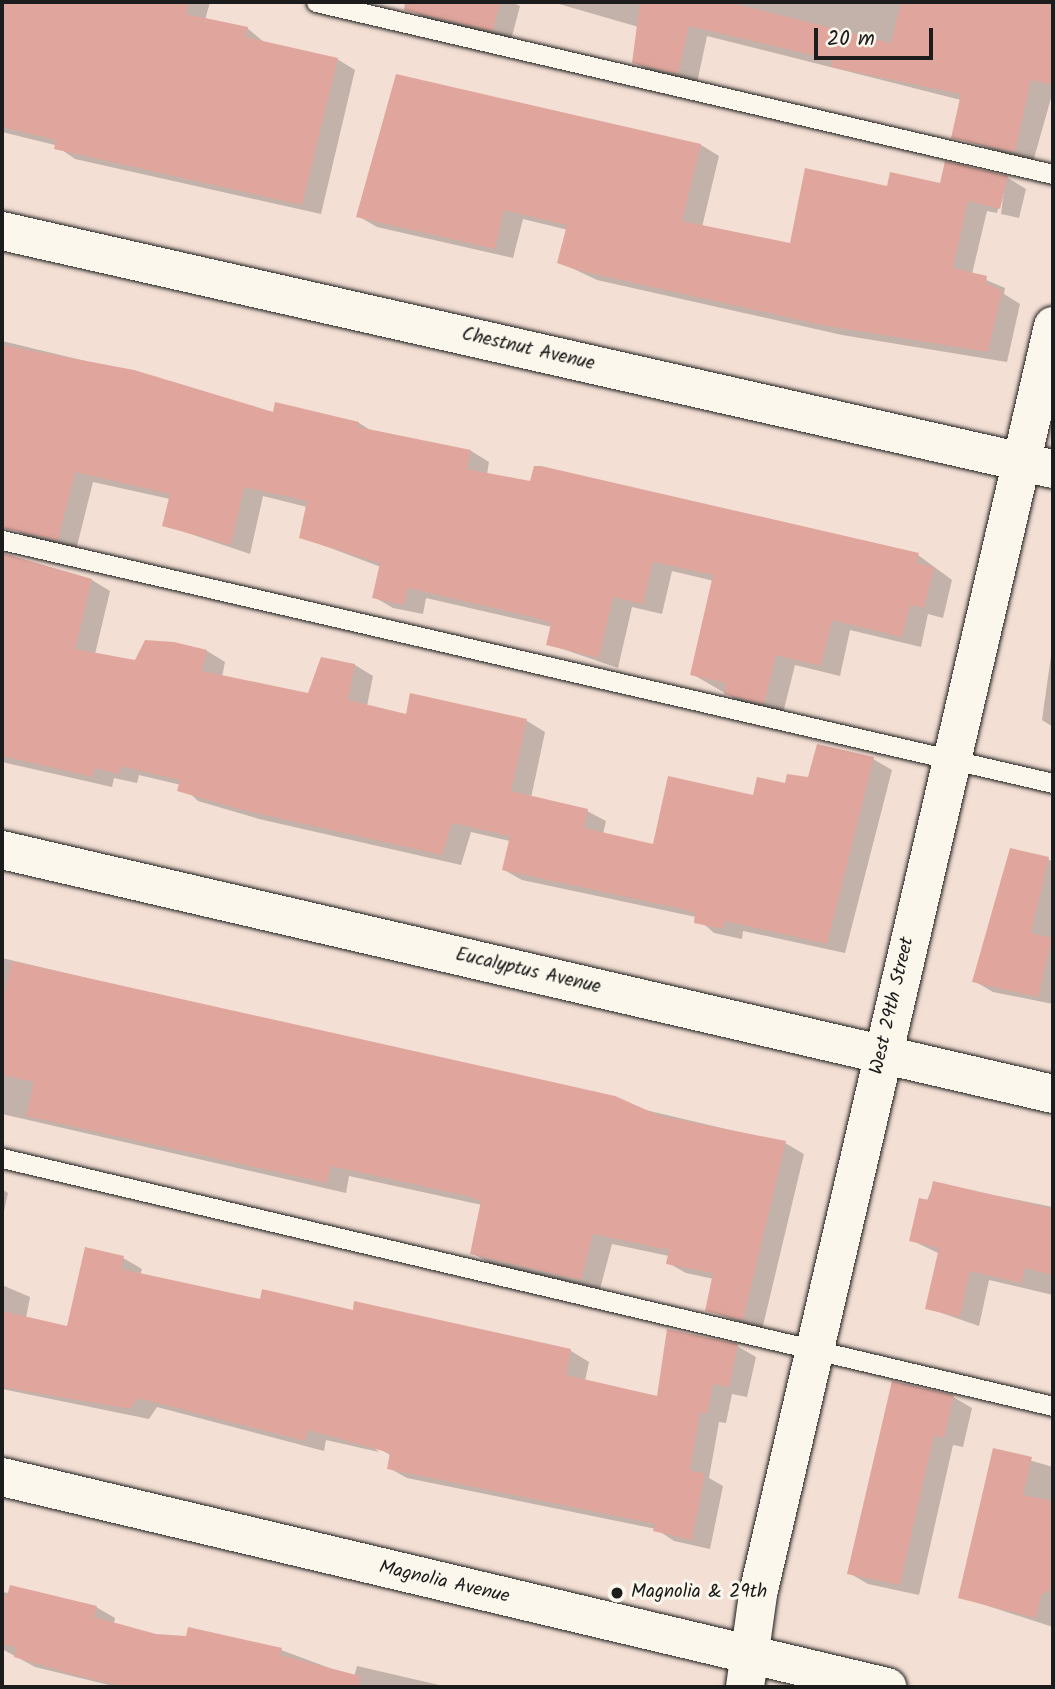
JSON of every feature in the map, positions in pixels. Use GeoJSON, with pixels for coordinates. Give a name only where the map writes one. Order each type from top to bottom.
{"type":"FeatureCollection","features":[{"type":"Feature","properties":{"kind":"street","name":"Chestnut Avenue"},"geometry":{"type":"LineString","coordinates":[[2,231],[1038,465]]}},
{"type":"Feature","properties":{"kind":"street","name":"West 29th Street"},"geometry":{"type":"LineString","coordinates":[[745,1672],[881,1054],[952,759],[1038,465],[1053,326]]}},
{"type":"Feature","properties":{"kind":"street","name":"Eucalyptus Avenue"},"geometry":{"type":"LineString","coordinates":[[2,850],[1053,1094]]}},
{"type":"Feature","properties":{"kind":"street","name":"Magnolia Avenue"},"geometry":{"type":"LineString","coordinates":[[2,1477],[745,1672],[887,1687]]}},
{"type":"Feature","properties":{"kind":"lane"},"geometry":{"type":"LineString","coordinates":[[316,2],[1053,174]]}},
{"type":"Feature","properties":{"kind":"lane"},"geometry":{"type":"LineString","coordinates":[[2,540],[1053,783]]}},
{"type":"Feature","properties":{"kind":"lane"},"geometry":{"type":"LineString","coordinates":[[2,1158],[1053,1406]]}},
{"type":"Feature","properties":{"kind":"building"},"geometry":{"type":"Polygon","coordinates":[[[2,2],[189,2],[186,14],[248,27],[245,37],[338,58],[302,205],[54,149],[56,140],[2,127],[2,2]]]}},
{"type":"Feature","properties":{"kind":"building"},"geometry":{"type":"Polygon","coordinates":[[[405,2],[500,2],[493,31],[404,10],[405,2]]]}},
{"type":"Feature","properties":{"kind":"building"},"geometry":{"type":"Polygon","coordinates":[[[640,2],[728,2],[891,43],[901,2],[1053,2],[1053,85],[1031,80],[1015,152],[951,138],[961,94],[831,67],[833,60],[689,26],[678,74],[632,63],[640,2]]]}},
{"type":"Feature","properties":{"kind":"building"},"geometry":{"type":"Polygon","coordinates":[[[396,74],[701,144],[682,221],[790,243],[805,168],[887,186],[890,172],[940,183],[945,161],[1008,176],[1000,209],[968,201],[953,268],[987,276],[986,283],[1002,291],[988,352],[822,325],[577,270],[557,263],[567,225],[504,210],[495,249],[356,217],[396,74]]]}},
{"type":"Feature","properties":{"kind":"building"},"geometry":{"type":"Polygon","coordinates":[[[2,345],[134,370],[273,412],[275,402],[359,422],[358,427],[471,450],[467,469],[530,481],[534,466],[541,466],[919,553],[916,563],[934,567],[924,608],[910,605],[902,637],[832,620],[821,666],[776,655],[764,704],[724,694],[726,683],[690,675],[713,575],[653,562],[643,604],[613,597],[599,658],[546,645],[551,624],[537,618],[408,588],[404,605],[372,598],[380,563],[299,538],[307,501],[244,487],[231,545],[162,526],[170,494],[75,472],[58,540],[2,528],[2,345]]]}},
{"type":"Feature","properties":{"kind":"building"},"geometry":{"type":"Polygon","coordinates":[[[2,553],[92,579],[75,649],[135,660],[145,640],[174,642],[207,650],[202,671],[308,693],[321,657],[355,664],[348,700],[406,714],[410,693],[527,719],[511,791],[588,809],[584,828],[653,844],[668,776],[753,795],[757,777],[785,783],[787,774],[808,777],[817,744],[874,757],[827,944],[725,921],[723,929],[694,923],[695,913],[682,909],[502,870],[510,836],[452,823],[442,855],[239,809],[177,791],[180,780],[121,766],[119,774],[95,768],[93,777],[2,756],[2,553]]]}},
{"type":"Feature","properties":{"kind":"building"},"geometry":{"type":"Polygon","coordinates":[[[1010,848],[1049,857],[1031,933],[1052,938],[1038,997],[972,982],[1010,848]]]}},
{"type":"Feature","properties":{"kind":"building"},"geometry":{"type":"Polygon","coordinates":[[[12,961],[615,1096],[660,1116],[786,1141],[743,1320],[705,1311],[713,1273],[666,1264],[669,1250],[593,1234],[581,1280],[470,1254],[481,1201],[467,1196],[331,1166],[327,1183],[26,1116],[34,1082],[2,1075],[2,1006],[12,961]]]}},
{"type":"Feature","properties":{"kind":"building"},"geometry":{"type":"Polygon","coordinates":[[[933,1181],[1053,1209],[1053,1275],[1025,1268],[1021,1283],[970,1271],[960,1317],[925,1309],[939,1248],[909,1241],[919,1198],[929,1200],[933,1181]]]}},
{"type":"Feature","properties":{"kind":"building"},"geometry":{"type":"Polygon","coordinates":[[[85,1247],[124,1256],[121,1269],[260,1299],[262,1289],[353,1310],[354,1301],[571,1349],[566,1375],[657,1396],[667,1329],[738,1344],[729,1387],[713,1384],[707,1414],[700,1412],[690,1470],[705,1474],[692,1540],[653,1531],[655,1524],[387,1469],[390,1453],[308,1430],[305,1441],[138,1398],[130,1409],[2,1387],[2,1311],[67,1326],[85,1247]]]}},
{"type":"Feature","properties":{"kind":"building"},"geometry":{"type":"Polygon","coordinates":[[[892,1381],[954,1395],[944,1438],[934,1435],[900,1585],[847,1574],[892,1381]]]}},
{"type":"Feature","properties":{"kind":"building"},"geometry":{"type":"Polygon","coordinates":[[[993,1448],[1032,1457],[1023,1495],[1053,1501],[1053,1588],[1041,1595],[1036,1618],[958,1598],[993,1448]]]}},
{"type":"Feature","properties":{"kind":"building"},"geometry":{"type":"Polygon","coordinates":[[[10,1585],[97,1606],[94,1617],[156,1634],[186,1636],[188,1627],[282,1648],[280,1655],[360,1676],[359,1687],[125,1687],[72,1674],[14,1657],[17,1647],[2,1644],[2,1595],[7,1596],[10,1585]]]}},
{"type":"Feature","properties":{"kind":"place","name":"Magnolia & 29th"},"geometry":{"type":"Point","coordinates":[617,1593]}}]}
